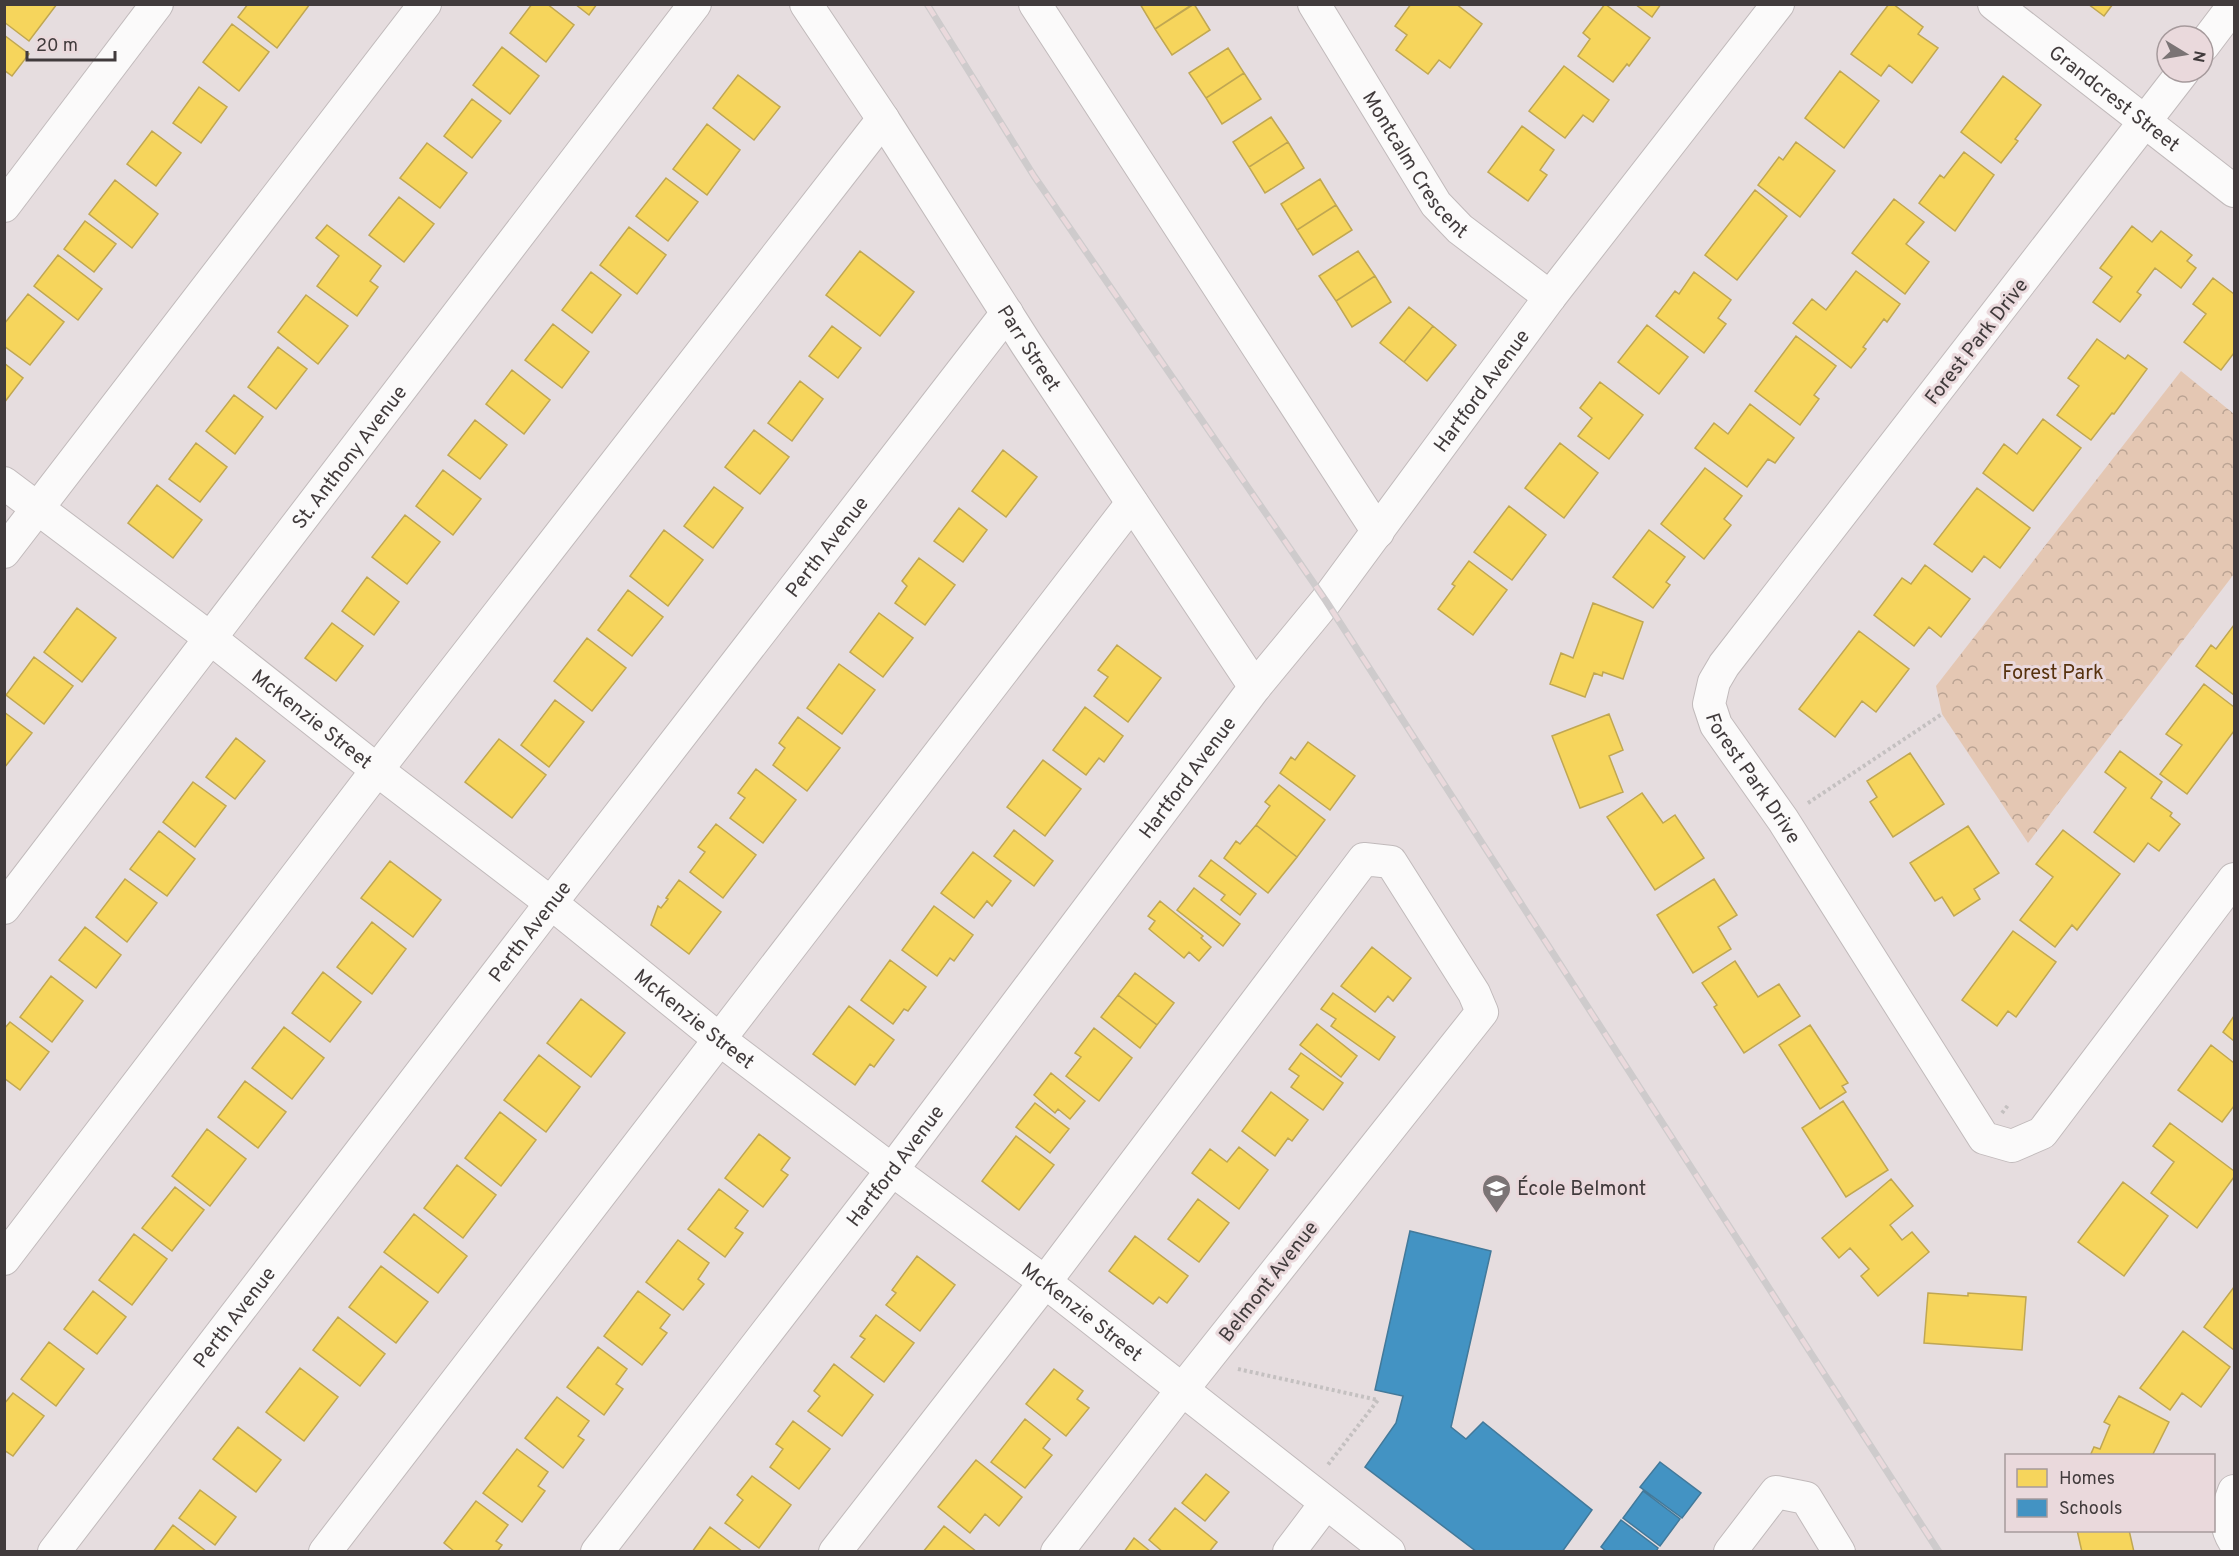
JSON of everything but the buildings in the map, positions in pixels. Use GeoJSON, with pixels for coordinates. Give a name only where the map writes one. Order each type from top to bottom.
{"type":"FeatureCollection","features":[{"type":"Feature","properties":{"kind":"street"},"geometry":{"type":"LineString","coordinates":[[4,206],[157,4]]}},
{"type":"Feature","properties":{"kind":"street"},"geometry":{"type":"LineString","coordinates":[[4,552],[425,4]]}},
{"type":"Feature","properties":{"kind":"street","name":"St. Anthony Avenue"},"geometry":{"type":"LineString","coordinates":[[4,908],[696,4]]}},
{"type":"Feature","properties":{"kind":"street","name":"Parr Street"},"geometry":{"type":"LineString","coordinates":[[806,4],[1255,687]]}},
{"type":"Feature","properties":{"kind":"street"},"geometry":{"type":"LineString","coordinates":[[1035,4],[1378,532]]}},
{"type":"Feature","properties":{"kind":"street","name":"Montcalm Crescent"},"geometry":{"type":"LineString","coordinates":[[1314,4],[1436,204],[1460,230],[1550,297]]}},
{"type":"Feature","properties":{"kind":"street","name":"Hartford Avenue"},"geometry":{"type":"LineString","coordinates":[[597,1551],[892,1170],[1255,687],[1326,601],[1550,297],[1778,4]]}},
{"type":"Feature","properties":{"kind":"street","name":"Grandcrest Street"},"geometry":{"type":"LineString","coordinates":[[1994,4],[2235,191]]}},
{"type":"Feature","properties":{"kind":"street"},"geometry":{"type":"LineString","coordinates":[[2215,31],[2235,5]]}},
{"type":"Feature","properties":{"kind":"street","name":"Forest Park Drive"},"geometry":{"type":"LineString","coordinates":[[2174,84],[1724,665],[1714,682],[1709,704],[1716,725],[1784,820],[1984,1138],[2012,1146],[2042,1133],[2235,879]]}},
{"type":"Feature","properties":{"kind":"street"},"geometry":{"type":"LineString","coordinates":[[4,1259],[377,770],[883,119]]}},
{"type":"Feature","properties":{"kind":"street","name":"Perth Avenue"},"geometry":{"type":"LineString","coordinates":[[54,1551],[550,903],[1007,313]]}},
{"type":"Feature","properties":{"kind":"street","name":"McKenzie Street"},"geometry":{"type":"LineString","coordinates":[[4,483],[210,638],[550,903],[719,1039],[1045,1282],[1389,1551]]}},
{"type":"Feature","properties":{"kind":"street"},"geometry":{"type":"LineString","coordinates":[[325,1551],[1132,503]]}},
{"type":"Feature","properties":{"kind":"street","name":"Belmont Avenue"},"geometry":{"type":"LineString","coordinates":[[1045,1282],[1364,859],[1391,862],[1474,993],[1482,1012],[1182,1390],[1058,1551]]}},
{"type":"Feature","properties":{"kind":"street"},"geometry":{"type":"LineString","coordinates":[[835,1551],[1045,1282]]}},
{"type":"Feature","properties":{"kind":"street"},"geometry":{"type":"LineString","coordinates":[[2235,1491],[2226,1509],[2228,1531],[2235,1541]]}},
{"type":"Feature","properties":{"kind":"street"},"geometry":{"type":"LineString","coordinates":[[1730,1551],[1776,1492],[1806,1498],[1839,1551]]}},
{"type":"Feature","properties":{"kind":"street"},"geometry":{"type":"LineString","coordinates":[[1288,1551],[1318,1496]]}},
{"type":"Feature","properties":{"kind":"path"},"geometry":{"type":"LineString","coordinates":[[1784,820],[1942,714]]}},
{"type":"Feature","properties":{"kind":"path"},"geometry":{"type":"LineString","coordinates":[[1235,1368],[1378,1400],[1318,1496]]}},
{"type":"Feature","properties":{"kind":"green space","name":"Forest Park"},"geometry":{"type":"Polygon","coordinates":[[[2181,371],[2234,414],[2234,574],[2028,843],[1942,714],[1936,686],[2181,371]]]}},
{"type":"Feature","properties":{"kind":"railway"},"geometry":{"type":"LineString","coordinates":[[927,4],[1034,176],[1326,601],[1939,1552]]}},
{"type":"Feature","properties":{"kind":"place","name":"École Belmont"},"geometry":{"type":"Point","coordinates":[1496,1214]}}]}
